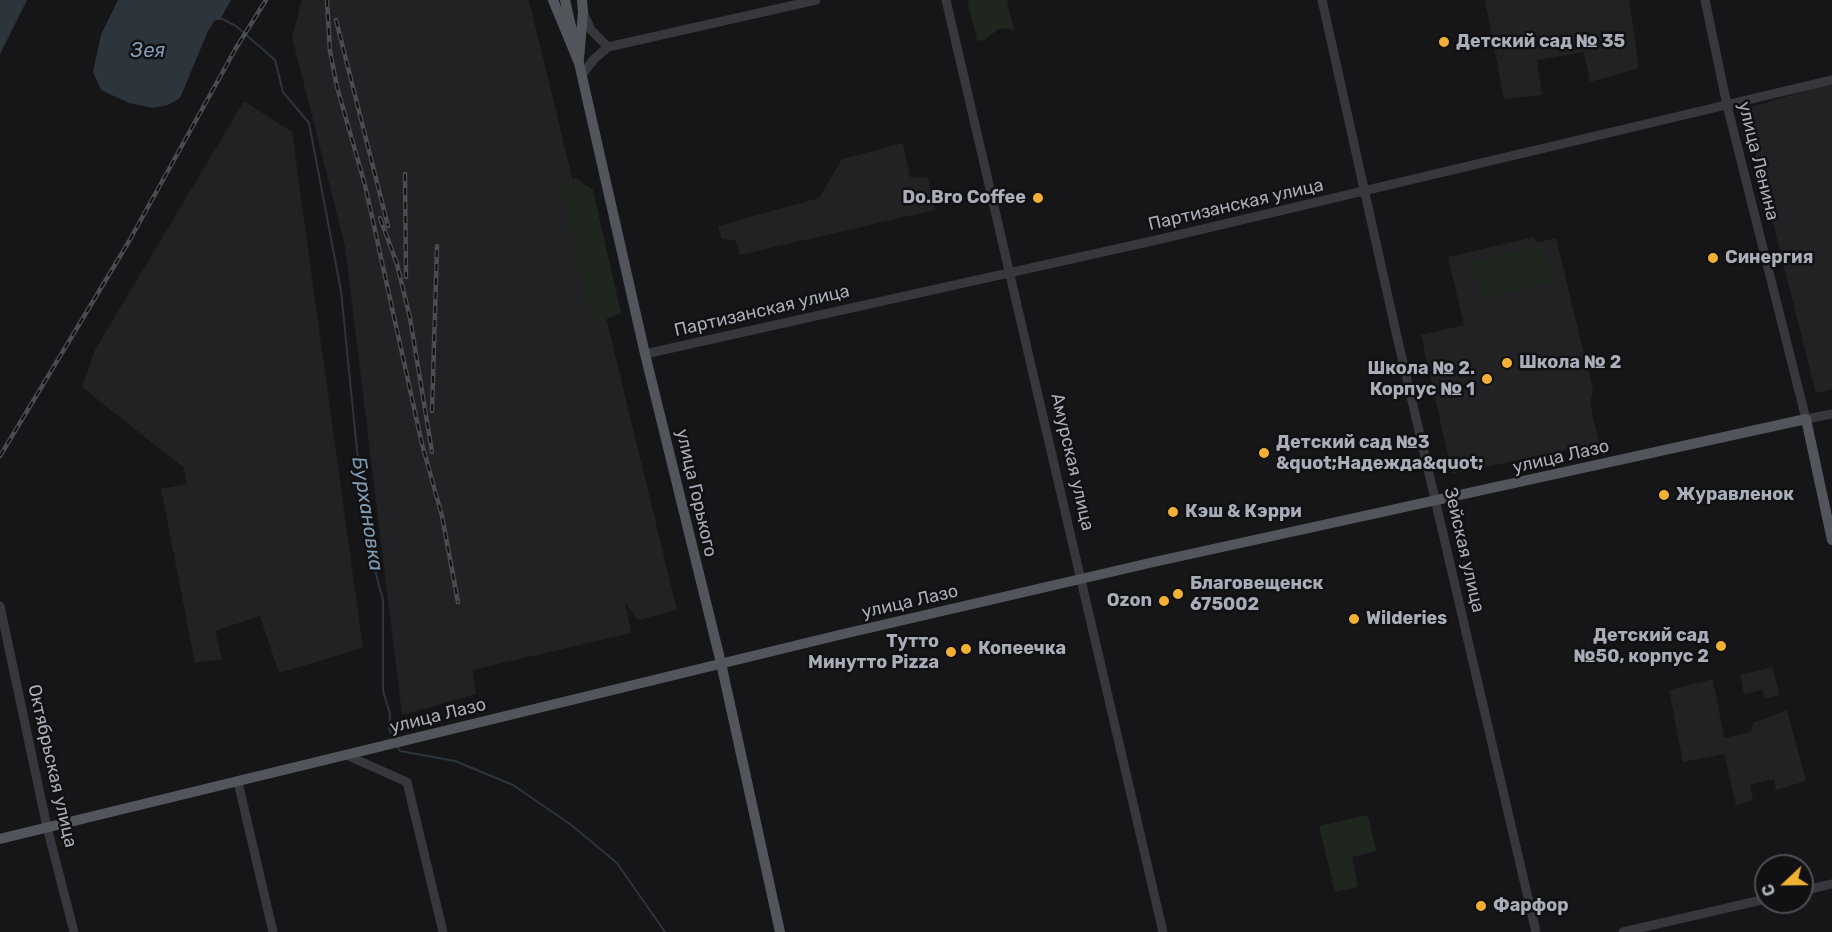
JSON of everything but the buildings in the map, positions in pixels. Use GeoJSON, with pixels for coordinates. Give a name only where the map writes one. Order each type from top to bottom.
{"type":"FeatureCollection","features":[{"type":"Feature","properties":{"kind":"main road","name":"улица Горького"},"geometry":{"type":"LineString","coordinates":[[553,0],[582,75],[645,354],[721,663],[780,932]]}},
{"type":"Feature","properties":{"kind":"main road"},"geometry":{"type":"LineString","coordinates":[[565,0],[579,63]]}},
{"type":"Feature","properties":{"kind":"main road","name":"улица Горького"},"geometry":{"type":"LineString","coordinates":[[579,63],[582,0]]}},
{"type":"Feature","properties":{"kind":"main road","name":"улица Лазо"},"geometry":{"type":"LineString","coordinates":[[0,839],[721,663],[1083,579],[1806,419]]}},
{"type":"Feature","properties":{"kind":"main road","name":"улица Ленина"},"geometry":{"type":"LineString","coordinates":[[1806,419],[1832,540]]}},
{"type":"Feature","properties":{"kind":"street"},"geometry":{"type":"LineString","coordinates":[[582,75],[594,59],[608,47],[816,0]]}},
{"type":"Feature","properties":{"kind":"street","name":"Амурская улица"},"geometry":{"type":"LineString","coordinates":[[946,0],[1012,273],[1163,932]]}},
{"type":"Feature","properties":{"kind":"street","name":"Зейская улица"},"geometry":{"type":"LineString","coordinates":[[1322,0],[1536,932]]}},
{"type":"Feature","properties":{"kind":"street","name":"улица Ленина"},"geometry":{"type":"LineString","coordinates":[[1705,0],[1727,105],[1806,419]]}},
{"type":"Feature","properties":{"kind":"street"},"geometry":{"type":"LineString","coordinates":[[583,12],[591,30],[608,47]]}},
{"type":"Feature","properties":{"kind":"street","name":"Партизанская улица"},"geometry":{"type":"LineString","coordinates":[[645,354],[1012,273],[1832,80]]}},
{"type":"Feature","properties":{"kind":"street","name":"улица Лазо"},"geometry":{"type":"LineString","coordinates":[[1806,419],[1832,414]]}},
{"type":"Feature","properties":{"kind":"street","name":"Октябрьская улица"},"geometry":{"type":"LineString","coordinates":[[0,606],[47,827],[74,932]]}},
{"type":"Feature","properties":{"kind":"street"},"geometry":{"type":"LineString","coordinates":[[346,755],[407,782],[443,932]]}},
{"type":"Feature","properties":{"kind":"street"},"geometry":{"type":"LineString","coordinates":[[238,782],[273,932]]}},
{"type":"Feature","properties":{"kind":"street"},"geometry":{"type":"LineString","coordinates":[[1814,888],[1832,884]]}},
{"type":"Feature","properties":{"kind":"street"},"geometry":{"type":"LineString","coordinates":[[1623,932],[1754,902]]}},
{"type":"Feature","properties":{"kind":"shaded area"},"geometry":{"type":"Polygon","coordinates":[[[302,0],[529,0],[677,610],[638,620],[625,603],[631,633],[473,670],[476,694],[402,715],[345,246],[292,37],[302,0]]]}},
{"type":"Feature","properties":{"kind":"shaded area"},"geometry":{"type":"Polygon","coordinates":[[[967,0],[1007,0],[1014,30],[1000,28],[983,41],[977,40],[967,0]]]}},
{"type":"Feature","properties":{"kind":"shaded area"},"geometry":{"type":"Polygon","coordinates":[[[1485,0],[1629,0],[1639,68],[1590,82],[1584,52],[1537,60],[1542,95],[1504,99],[1485,0]]]}},
{"type":"Feature","properties":{"kind":"shaded area"},"geometry":{"type":"Polygon","coordinates":[[[1832,83],[1832,389],[1816,393],[1744,109],[1832,83]]]}},
{"type":"Feature","properties":{"kind":"shaded area"},"geometry":{"type":"Polygon","coordinates":[[[244,101],[292,132],[363,648],[279,673],[260,616],[215,631],[222,659],[195,663],[161,489],[187,484],[184,468],[82,387],[95,350],[244,101]]]}},
{"type":"Feature","properties":{"kind":"shaded area"},"geometry":{"type":"Polygon","coordinates":[[[903,143],[910,177],[928,178],[935,210],[740,255],[735,240],[722,239],[718,226],[819,198],[842,159],[903,143]]]}},
{"type":"Feature","properties":{"kind":"shaded area"},"geometry":{"type":"Polygon","coordinates":[[[576,178],[593,190],[621,313],[599,322],[591,319],[562,189],[566,183],[576,178]]]}},
{"type":"Feature","properties":{"kind":"shaded area","name":"Школа № 2"},"geometry":{"type":"Polygon","coordinates":[[[1534,237],[1536,243],[1556,238],[1593,391],[1590,403],[1599,443],[1452,474],[1421,335],[1464,325],[1448,257],[1534,237]]]}},
{"type":"Feature","properties":{"kind":"shaded area"},"geometry":{"type":"Polygon","coordinates":[[[1544,244],[1553,282],[1482,300],[1472,262],[1544,244]]]}},
{"type":"Feature","properties":{"kind":"shaded area"},"geometry":{"type":"Polygon","coordinates":[[[1772,667],[1780,695],[1765,699],[1762,690],[1744,694],[1740,675],[1772,667]]]}},
{"type":"Feature","properties":{"kind":"shaded area"},"geometry":{"type":"Polygon","coordinates":[[[1713,679],[1724,738],[1751,732],[1753,723],[1787,710],[1806,781],[1776,790],[1774,779],[1750,785],[1753,800],[1736,805],[1724,754],[1683,762],[1669,690],[1713,679]]]}},
{"type":"Feature","properties":{"kind":"shaded area"},"geometry":{"type":"Polygon","coordinates":[[[1368,815],[1376,851],[1352,857],[1358,887],[1335,892],[1319,826],[1368,815]]]}},
{"type":"Feature","properties":{"kind":"water"},"geometry":{"type":"Polygon","coordinates":[[[0,0],[27,0],[0,54],[0,0]]]}},
{"type":"Feature","properties":{"kind":"water","name":"Зея"},"geometry":{"type":"Polygon","coordinates":[[[118,0],[231,0],[220,20],[215,20],[208,31],[180,98],[168,105],[153,108],[129,103],[101,90],[93,72],[101,35],[118,0]]]}},
{"type":"Feature","properties":{"kind":"waterway","name":"Бурхановка"},"geometry":{"type":"LineString","coordinates":[[220,18],[236,26],[275,60],[283,92],[309,123],[341,291],[358,460],[366,482],[370,552],[383,600],[383,691],[390,714],[389,729],[395,740]]}},
{"type":"Feature","properties":{"kind":"waterway","name":"Бурхановка"},"geometry":{"type":"LineString","coordinates":[[397,746],[400,751],[455,761],[513,785],[570,824],[617,863],[665,932]]}},
{"type":"Feature","properties":{"kind":"railway"},"geometry":{"type":"LineString","coordinates":[[0,456],[128,243],[236,48],[266,0]]}},
{"type":"Feature","properties":{"kind":"railway"},"geometry":{"type":"LineString","coordinates":[[327,0],[330,51],[337,87],[365,185],[422,444],[442,516],[458,602]]}},
{"type":"Feature","properties":{"kind":"railway"},"geometry":{"type":"LineString","coordinates":[[336,20],[388,226]]}},
{"type":"Feature","properties":{"kind":"railway"},"geometry":{"type":"LineString","coordinates":[[405,174],[406,277]]}},
{"type":"Feature","properties":{"kind":"railway"},"geometry":{"type":"LineString","coordinates":[[380,218],[397,264],[410,318],[432,452]]}},
{"type":"Feature","properties":{"kind":"railway"},"geometry":{"type":"LineString","coordinates":[[432,411],[437,246]]}},
{"type":"Feature","properties":{"kind":"place","name":"Детский сад № 35"},"geometry":{"type":"Point","coordinates":[1444,42]}},
{"type":"Feature","properties":{"kind":"place","name":"Do.Bro Coffee"},"geometry":{"type":"Point","coordinates":[1038,198]}},
{"type":"Feature","properties":{"kind":"place","name":"Синергия"},"geometry":{"type":"Point","coordinates":[1713,258]}},
{"type":"Feature","properties":{"kind":"place","name":"Школа № 2"},"geometry":{"type":"Point","coordinates":[1507,363]}},
{"type":"Feature","properties":{"kind":"place","name":"Школа № 2. Корпус № 1"},"geometry":{"type":"Point","coordinates":[1487,379]}},
{"type":"Feature","properties":{"kind":"place","name":"Детский сад №3 &quot;Надежда&quot;"},"geometry":{"type":"Point","coordinates":[1264,453]}},
{"type":"Feature","properties":{"kind":"place","name":"Журавленок"},"geometry":{"type":"Point","coordinates":[1664,495]}},
{"type":"Feature","properties":{"kind":"place","name":"Кэш & Кэрри"},"geometry":{"type":"Point","coordinates":[1173,512]}},
{"type":"Feature","properties":{"kind":"place","name":"Благовещенск 675002"},"geometry":{"type":"Point","coordinates":[1178,594]}},
{"type":"Feature","properties":{"kind":"place","name":"Ozon"},"geometry":{"type":"Point","coordinates":[1164,601]}},
{"type":"Feature","properties":{"kind":"place","name":"Wilderies"},"geometry":{"type":"Point","coordinates":[1354,619]}},
{"type":"Feature","properties":{"kind":"place","name":"Детский сад №50, корпус 2"},"geometry":{"type":"Point","coordinates":[1721,646]}},
{"type":"Feature","properties":{"kind":"place","name":"Копеечка"},"geometry":{"type":"Point","coordinates":[966,649]}},
{"type":"Feature","properties":{"kind":"place","name":"Тутто Минутто Pizza"},"geometry":{"type":"Point","coordinates":[951,652]}},
{"type":"Feature","properties":{"kind":"place","name":"Фарфор"},"geometry":{"type":"Point","coordinates":[1481,906]}}]}
